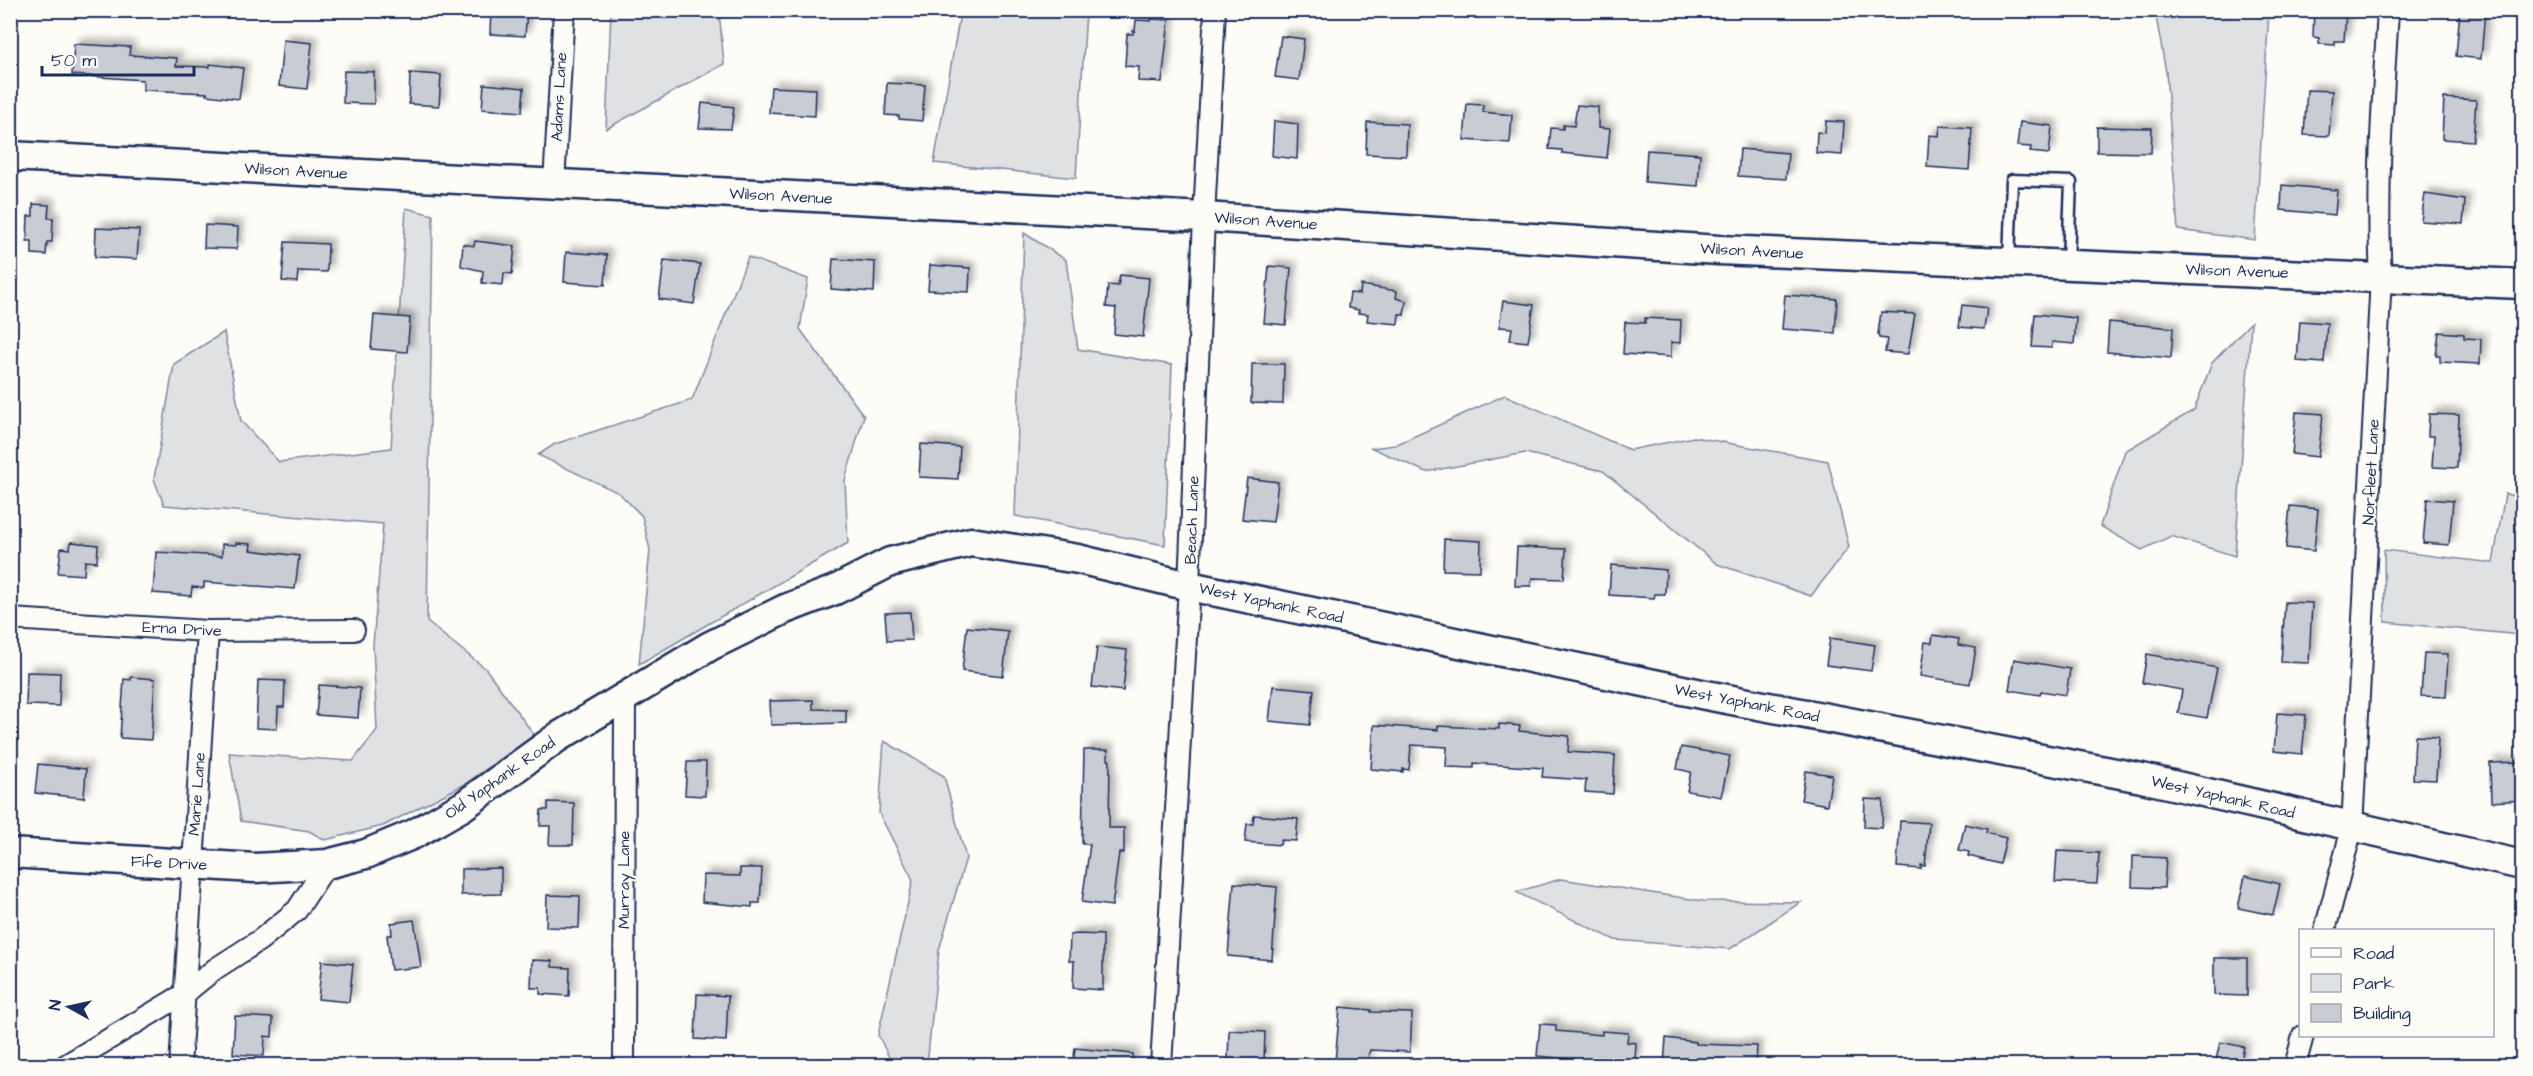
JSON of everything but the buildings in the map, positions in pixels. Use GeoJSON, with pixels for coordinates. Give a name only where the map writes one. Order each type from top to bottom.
{"type":"FeatureCollection","features":[{"type":"Feature","properties":{"kind":"street","name":"Adams Lane"},"geometry":{"type":"LineString","coordinates":[[554,184],[564,10]]}},
{"type":"Feature","properties":{"kind":"street","name":"Beach Lane"},"geometry":{"type":"LineString","coordinates":[[1161,1065],[1189,586],[1215,10]]}},
{"type":"Feature","properties":{"kind":"street","name":"Norfleet Lane"},"geometry":{"type":"LineString","coordinates":[[2325,929],[2352,828],[2381,277],[2380,159],[2388,10]]}},
{"type":"Feature","properties":{"kind":"street","name":"Wilson Avenue"},"geometry":{"type":"LineString","coordinates":[[10,156],[1204,218],[1719,250],[2523,284]]}},
{"type":"Feature","properties":{"kind":"street","name":"West Yaphank Road"},"geometry":{"type":"LineString","coordinates":[[971,542],[1078,559],[1189,586],[1706,695],[2142,778],[2352,828],[2523,865]]}},
{"type":"Feature","properties":{"kind":"street","name":"Old Yaphank Road"},"geometry":{"type":"LineString","coordinates":[[327,864],[366,854],[414,834],[463,806],[558,737],[710,646],[785,609],[835,590],[890,562],[971,542]]}},
{"type":"Feature","properties":{"kind":"street","name":"Erna Drive"},"geometry":{"type":"LineString","coordinates":[[10,619],[208,631],[354,630]]}},
{"type":"Feature","properties":{"kind":"street","name":"Marie Lane"},"geometry":{"type":"LineString","coordinates":[[180,1065],[208,631]]}},
{"type":"Feature","properties":{"kind":"street","name":"Murray Lane"},"geometry":{"type":"LineString","coordinates":[[624,1065],[625,695]]}},
{"type":"Feature","properties":{"kind":"street","name":"Fife Drive"},"geometry":{"type":"LineString","coordinates":[[10,853],[255,868],[327,864]]}},
{"type":"Feature","properties":{"kind":"street"},"geometry":{"type":"LineString","coordinates":[[64,1065],[184,994],[215,969],[260,940],[297,910],[327,864]]}},
{"type":"Feature","properties":{"kind":"street"},"geometry":{"type":"LineString","coordinates":[[2295,1065],[2302,1037]]}},
{"type":"Feature","properties":{"kind":"lane"},"geometry":{"type":"LineString","coordinates":[[2009,262],[2012,180],[2071,182],[2067,264]]}},
{"type":"Feature","properties":{"kind":"green space"},"geometry":{"type":"Polygon","coordinates":[[[611,11],[719,11],[724,64],[606,129],[611,11]]]}},
{"type":"Feature","properties":{"kind":"green space"},"geometry":{"type":"Polygon","coordinates":[[[958,11],[1086,11],[1076,178],[934,163],[960,14],[958,11]]]}},
{"type":"Feature","properties":{"kind":"green space"},"geometry":{"type":"Polygon","coordinates":[[[2155,11],[2269,11],[2255,240],[2178,230],[2166,72],[2155,11]]]}},
{"type":"Feature","properties":{"kind":"green space"},"geometry":{"type":"Polygon","coordinates":[[[406,208],[433,215],[427,622],[486,669],[535,736],[463,785],[383,826],[325,840],[309,831],[241,821],[229,753],[353,761],[377,730],[373,645],[383,524],[164,505],[154,479],[174,364],[224,332],[241,421],[279,462],[391,448],[406,208]]]}},
{"type":"Feature","properties":{"kind":"green space"},"geometry":{"type":"Polygon","coordinates":[[[1024,233],[1066,260],[1078,349],[1172,365],[1165,545],[1015,516],[1024,233]]]}},
{"type":"Feature","properties":{"kind":"green space"},"geometry":{"type":"Polygon","coordinates":[[[748,257],[808,279],[800,329],[864,416],[845,480],[848,543],[639,664],[650,550],[642,516],[619,493],[538,455],[555,444],[692,400],[748,257]]]}},
{"type":"Feature","properties":{"kind":"green space"},"geometry":{"type":"Polygon","coordinates":[[[2251,322],[2235,556],[2171,536],[2142,550],[2100,526],[2125,451],[2194,410],[2212,363],[2251,322]]]}},
{"type":"Feature","properties":{"kind":"green space"},"geometry":{"type":"Polygon","coordinates":[[[1505,395],[1630,450],[1694,437],[1828,461],[1849,547],[1811,596],[1717,564],[1603,471],[1525,453],[1426,472],[1372,448],[1395,445],[1505,395]]]}},
{"type":"Feature","properties":{"kind":"green space"},"geometry":{"type":"Polygon","coordinates":[[[2505,494],[2522,497],[2522,640],[2521,635],[2385,622],[2384,550],[2493,563],[2505,494]]]}},
{"type":"Feature","properties":{"kind":"green space"},"geometry":{"type":"Polygon","coordinates":[[[884,741],[944,776],[966,858],[939,950],[927,1065],[893,1065],[878,1035],[913,880],[879,813],[884,741]]]}},
{"type":"Feature","properties":{"kind":"green space"},"geometry":{"type":"Polygon","coordinates":[[[1561,879],[1703,901],[1801,902],[1730,949],[1615,940],[1516,892],[1561,879]]]}}]}
